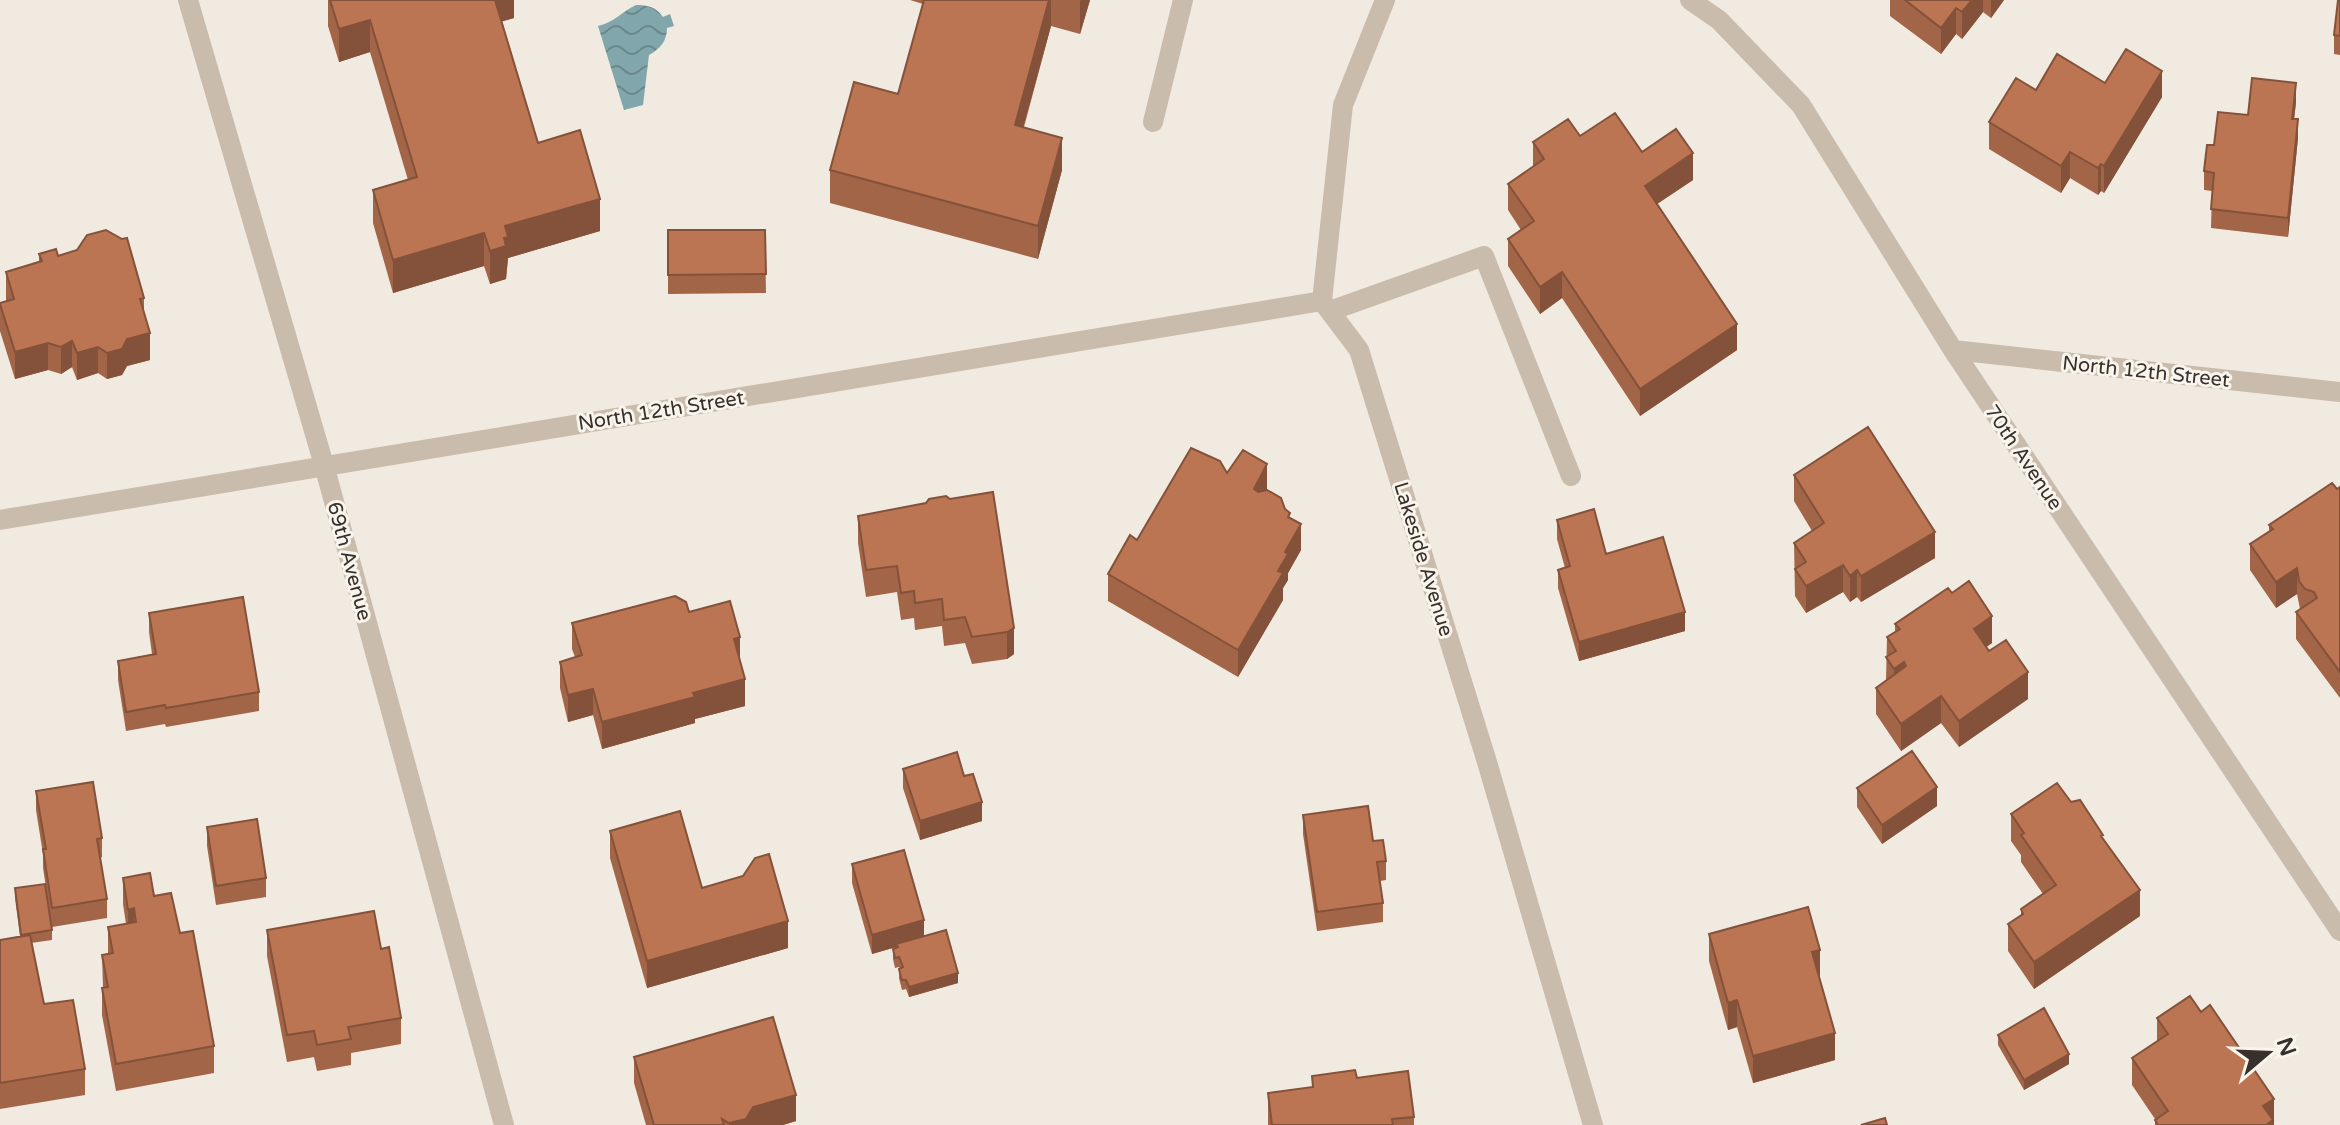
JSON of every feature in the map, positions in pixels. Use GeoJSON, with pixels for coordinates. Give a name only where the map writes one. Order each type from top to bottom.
{"type":"FeatureCollection","features":[{"type":"Feature","properties":{"kind":"street","name":"69th Avenue"},"geometry":{"type":"LineString","coordinates":[[188,0],[324,465],[504,1125]]}},
{"type":"Feature","properties":{"kind":"street"},"geometry":{"type":"LineString","coordinates":[[1153,122],[1183,0]]}},
{"type":"Feature","properties":{"kind":"street"},"geometry":{"type":"LineString","coordinates":[[1326,306],[1343,105],[1385,0]]}},
{"type":"Feature","properties":{"kind":"street","name":"70th Avenue"},"geometry":{"type":"LineString","coordinates":[[1690,0],[1719,20],[1801,105],[1953,350],[2340,931]]}},
{"type":"Feature","properties":{"kind":"street","name":"North 12th Street"},"geometry":{"type":"LineString","coordinates":[[0,520],[324,465],[1326,306],[1484,256],[1571,476]]}},
{"type":"Feature","properties":{"kind":"street","name":"Lakeside Avenue"},"geometry":{"type":"LineString","coordinates":[[1326,306],[1359,350],[1487,762],[1593,1125]]}},
{"type":"Feature","properties":{"kind":"street","name":"North 12th Street"},"geometry":{"type":"LineString","coordinates":[[1953,350],[2340,392]]}},
{"type":"Feature","properties":{"kind":"water"},"geometry":{"type":"Polygon","coordinates":[[[636,5],[651,7],[663,17],[670,14],[674,26],[667,28],[662,44],[649,55],[643,105],[624,110],[598,26],[636,5]]]}},
{"type":"Feature","properties":{"kind":"building"},"geometry":{"type":"Polygon","coordinates":[[[330,0],[495,0],[538,143],[580,130],[600,199],[505,226],[508,237],[504,238],[506,246],[490,251],[484,233],[393,260],[373,190],[417,177],[370,20],[339,29],[330,0]]]}},
{"type":"Feature","properties":{"kind":"building"},"geometry":{"type":"Polygon","coordinates":[[[924,0],[1049,0],[1015,125],[1062,138],[1038,226],[830,170],[854,82],[898,94],[924,0]]]}},
{"type":"Feature","properties":{"kind":"building"},"geometry":{"type":"Polygon","coordinates":[[[1905,0],[1972,0],[1962,12],[1956,8],[1941,28],[1905,0]]]}},
{"type":"Feature","properties":{"kind":"building"},"geometry":{"type":"Polygon","coordinates":[[[2340,0],[2340,36],[2334,35],[2340,0]]]}},
{"type":"Feature","properties":{"kind":"building"},"geometry":{"type":"Polygon","coordinates":[[[2126,49],[2162,71],[2104,166],[2101,164],[2098,168],[2070,152],[2061,166],[1989,122],[2016,78],[2036,90],[2057,54],[2105,83],[2126,49]]]}},
{"type":"Feature","properties":{"kind":"building"},"geometry":{"type":"Polygon","coordinates":[[[2252,78],[2296,83],[2292,119],[2298,119],[2288,218],[2211,209],[2214,173],[2204,171],[2207,145],[2214,145],[2218,112],[2248,115],[2252,78]]]}},
{"type":"Feature","properties":{"kind":"building"},"geometry":{"type":"Polygon","coordinates":[[[1615,113],[1642,152],[1676,129],[1693,153],[1645,186],[1737,324],[1640,389],[1562,272],[1540,287],[1508,239],[1534,221],[1508,184],[1544,159],[1533,142],[1568,119],[1580,136],[1615,113]]]}},
{"type":"Feature","properties":{"kind":"building"},"geometry":{"type":"Polygon","coordinates":[[[106,230],[122,239],[127,238],[144,298],[140,299],[150,333],[127,339],[122,349],[107,353],[98,347],[77,353],[72,341],[61,347],[48,343],[15,352],[0,304],[14,299],[6,272],[42,261],[39,254],[56,249],[58,256],[77,250],[87,235],[106,230]]]}},
{"type":"Feature","properties":{"kind":"building"},"geometry":{"type":"Polygon","coordinates":[[[668,230],[765,230],[766,274],[668,275],[668,230]]]}},
{"type":"Feature","properties":{"kind":"building"},"geometry":{"type":"Polygon","coordinates":[[[1868,427],[1935,532],[1861,576],[1857,570],[1850,576],[1843,565],[1806,586],[1795,569],[1806,562],[1794,543],[1824,523],[1794,475],[1868,427]]]}},
{"type":"Feature","properties":{"kind":"building"},"geometry":{"type":"Polygon","coordinates":[[[1191,448],[1220,461],[1227,473],[1243,450],[1267,464],[1254,489],[1258,492],[1267,490],[1281,498],[1290,513],[1288,517],[1301,524],[1278,571],[1283,573],[1238,650],[1108,574],[1130,535],[1137,540],[1191,448]]]}},
{"type":"Feature","properties":{"kind":"building"},"geometry":{"type":"Polygon","coordinates":[[[2332,483],[2337,489],[2340,487],[2340,672],[2296,612],[2317,598],[2314,592],[2305,589],[2299,581],[2297,568],[2276,582],[2250,544],[2273,529],[2269,525],[2332,483]]]}},
{"type":"Feature","properties":{"kind":"building"},"geometry":{"type":"Polygon","coordinates":[[[993,492],[1014,628],[1007,632],[972,637],[965,617],[944,620],[942,599],[915,603],[914,591],[901,593],[897,566],[866,570],[858,516],[926,503],[929,499],[993,492]]]}},
{"type":"Feature","properties":{"kind":"building"},"geometry":{"type":"Polygon","coordinates":[[[1594,509],[1606,554],[1663,537],[1685,612],[1579,642],[1558,570],[1570,566],[1557,520],[1594,509]]]}},
{"type":"Feature","properties":{"kind":"building"},"geometry":{"type":"Polygon","coordinates":[[[1969,581],[1992,616],[1974,629],[1989,651],[2006,640],[2028,672],[1959,721],[1941,696],[1901,724],[1876,688],[1906,666],[1904,662],[1894,669],[1886,657],[1896,651],[1887,637],[1900,629],[1895,624],[1948,588],[1952,593],[1969,581]]]}},
{"type":"Feature","properties":{"kind":"building"},"geometry":{"type":"Polygon","coordinates":[[[675,596],[686,602],[689,612],[730,601],[740,637],[734,639],[745,679],[693,693],[695,697],[602,722],[593,689],[568,695],[560,662],[582,655],[572,623],[675,596]]]}},
{"type":"Feature","properties":{"kind":"building"},"geometry":{"type":"Polygon","coordinates":[[[243,597],[259,692],[126,712],[118,661],[156,654],[149,613],[243,597]]]}},
{"type":"Feature","properties":{"kind":"building"},"geometry":{"type":"Polygon","coordinates":[[[1912,751],[1937,787],[1882,825],[1857,788],[1912,751]]]}},
{"type":"Feature","properties":{"kind":"building"},"geometry":{"type":"Polygon","coordinates":[[[957,752],[964,776],[973,774],[982,802],[920,821],[903,769],[957,752]]]}},
{"type":"Feature","properties":{"kind":"building"},"geometry":{"type":"Polygon","coordinates":[[[93,782],[102,838],[97,839],[107,899],[52,908],[36,791],[93,782]]]}},
{"type":"Feature","properties":{"kind":"building"},"geometry":{"type":"Polygon","coordinates":[[[2057,783],[2071,802],[2080,800],[2101,836],[2140,890],[2034,962],[2008,924],[2023,914],[2021,909],[2056,885],[2021,835],[2024,833],[2011,814],[2057,783]]]}},
{"type":"Feature","properties":{"kind":"building"},"geometry":{"type":"Polygon","coordinates":[[[1368,806],[1373,841],[1383,840],[1386,861],[1377,862],[1383,903],[1317,912],[1303,815],[1368,806]]]}},
{"type":"Feature","properties":{"kind":"building"},"geometry":{"type":"Polygon","coordinates":[[[680,811],[702,888],[743,876],[755,858],[769,854],[788,921],[647,961],[610,831],[680,811]]]}},
{"type":"Feature","properties":{"kind":"building"},"geometry":{"type":"Polygon","coordinates":[[[257,819],[266,878],[216,886],[207,827],[257,819]]]}},
{"type":"Feature","properties":{"kind":"building"},"geometry":{"type":"Polygon","coordinates":[[[904,850],[924,920],[872,935],[852,864],[904,850]]]}},
{"type":"Feature","properties":{"kind":"building"},"geometry":{"type":"Polygon","coordinates":[[[150,873],[154,896],[171,893],[180,933],[193,931],[214,1046],[116,1064],[102,988],[108,987],[102,955],[113,953],[108,927],[136,922],[134,908],[128,910],[123,878],[150,873]]]}},
{"type":"Feature","properties":{"kind":"building"},"geometry":{"type":"Polygon","coordinates":[[[45,884],[52,930],[21,935],[15,888],[45,884]]]}},
{"type":"Feature","properties":{"kind":"building"},"geometry":{"type":"Polygon","coordinates":[[[1808,907],[1820,950],[1812,952],[1835,1033],[1753,1056],[1737,1000],[1728,1003],[1709,934],[1808,907]]]}},
{"type":"Feature","properties":{"kind":"building"},"geometry":{"type":"Polygon","coordinates":[[[374,911],[381,949],[389,947],[401,1018],[348,1027],[351,1039],[317,1045],[314,1031],[287,1035],[267,930],[374,911]]]}},
{"type":"Feature","properties":{"kind":"building"},"geometry":{"type":"Polygon","coordinates":[[[946,930],[958,973],[909,987],[906,980],[901,978],[899,969],[903,967],[899,957],[895,958],[893,949],[898,947],[896,944],[946,930]]]}},
{"type":"Feature","properties":{"kind":"building"},"geometry":{"type":"Polygon","coordinates":[[[30,935],[44,1004],[73,1000],[85,1069],[0,1083],[0,940],[30,935]]]}},
{"type":"Feature","properties":{"kind":"building"},"geometry":{"type":"Polygon","coordinates":[[[2190,996],[2201,1012],[2210,1005],[2274,1099],[2263,1106],[2273,1120],[2266,1125],[2158,1125],[2155,1120],[2168,1111],[2132,1058],[2168,1034],[2157,1018],[2190,996]]]}},
{"type":"Feature","properties":{"kind":"building"},"geometry":{"type":"Polygon","coordinates":[[[2044,1008],[2069,1054],[2024,1080],[1998,1035],[2044,1008]]]}},
{"type":"Feature","properties":{"kind":"building"},"geometry":{"type":"Polygon","coordinates":[[[773,1017],[796,1095],[753,1107],[746,1119],[729,1123],[722,1119],[724,1125],[654,1125],[634,1057],[773,1017]]]}},
{"type":"Feature","properties":{"kind":"building"},"geometry":{"type":"Polygon","coordinates":[[[1355,1070],[1357,1078],[1408,1071],[1414,1117],[1392,1119],[1393,1125],[1272,1125],[1268,1093],[1313,1087],[1312,1076],[1355,1070]]]}},
{"type":"Feature","properties":{"kind":"building"},"geometry":{"type":"Polygon","coordinates":[[[1885,1118],[1887,1125],[1861,1125],[1885,1118]]]}}]}
